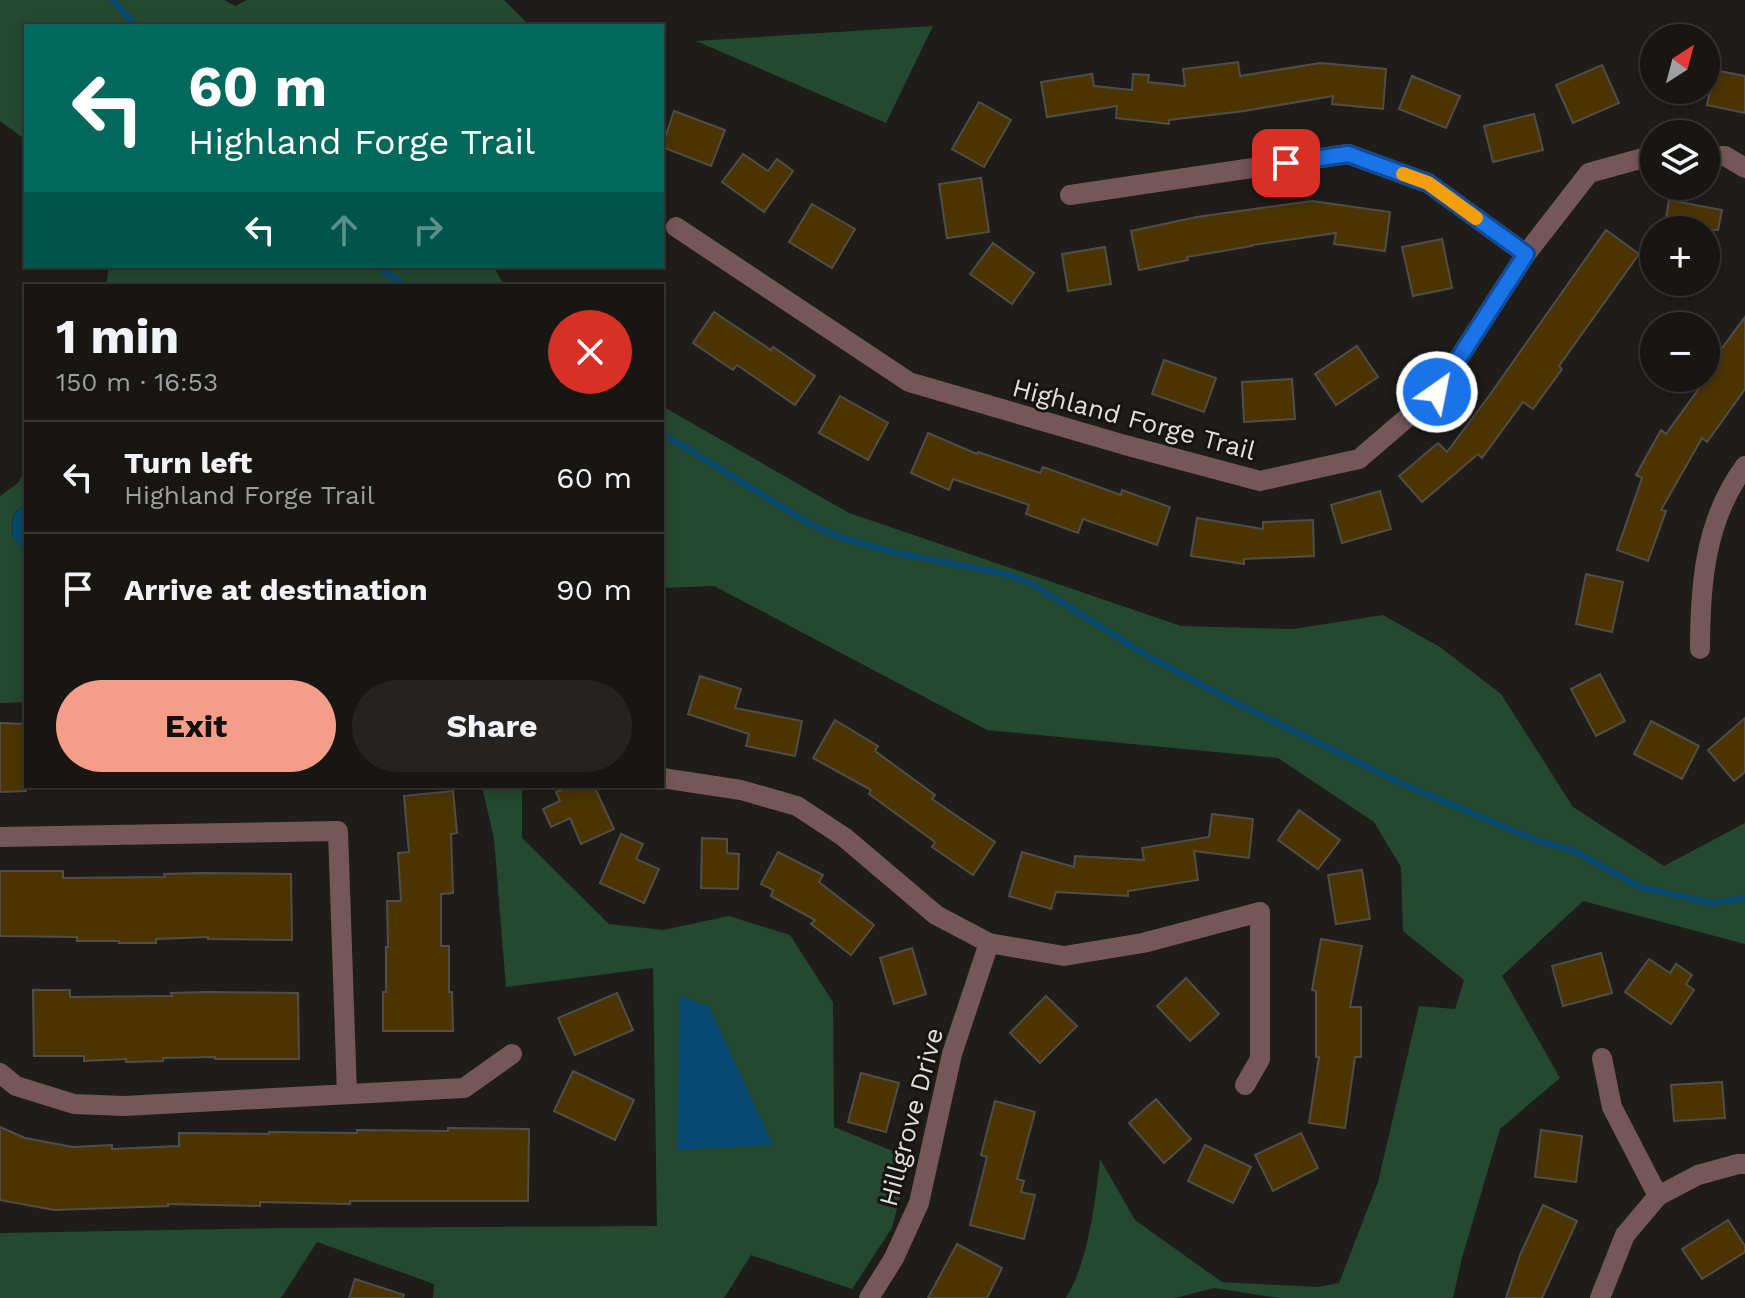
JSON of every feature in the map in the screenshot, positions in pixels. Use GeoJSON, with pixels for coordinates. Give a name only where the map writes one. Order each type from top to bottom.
{"type":"FeatureCollection","features":[{"type":"Feature","properties":{"kind":"street"},"geometry":{"type":"LineString","coordinates":[[1070,195],[1348,154],[1428,183],[1526,254]]}},
{"type":"Feature","properties":{"kind":"street"},"geometry":{"type":"LineString","coordinates":[[1720,156],[1745,168]]}},
{"type":"Feature","properties":{"kind":"street","name":"Highland Forge Trail"},"geometry":{"type":"LineString","coordinates":[[676,227],[909,382],[1260,481],[1359,459],[1437,392],[1526,254],[1589,173],[1640,159]]}},
{"type":"Feature","properties":{"kind":"street"},"geometry":{"type":"LineString","coordinates":[[1700,649],[1700,603],[1706,557],[1720,508],[1745,466]]}},
{"type":"Feature","properties":{"kind":"street"},"geometry":{"type":"LineString","coordinates":[[664,778],[741,790],[797,806],[844,837],[936,915],[989,943],[1064,956],[1143,943],[1260,912],[1260,1059],[1245,1085]]}},
{"type":"Feature","properties":{"kind":"street"},"geometry":{"type":"LineString","coordinates":[[0,837],[338,831],[347,1094]]}},
{"type":"Feature","properties":{"kind":"street","name":"Hillgrove Drive"},"geometry":{"type":"LineString","coordinates":[[869,1298],[894,1258],[919,1203],[952,1054],[989,943]]}},
{"type":"Feature","properties":{"kind":"street"},"geometry":{"type":"LineString","coordinates":[[0,1073],[16,1086],[74,1104],[124,1106],[464,1088],[512,1054]]}},
{"type":"Feature","properties":{"kind":"street"},"geometry":{"type":"LineString","coordinates":[[1602,1058],[1612,1107],[1658,1196]]}},
{"type":"Feature","properties":{"kind":"street"},"geometry":{"type":"LineString","coordinates":[[1600,1298],[1625,1235],[1658,1196],[1698,1175],[1745,1164]]}},
{"type":"Feature","properties":{"kind":"green space"},"geometry":{"type":"Polygon","coordinates":[[[0,0],[224,0],[235,6],[247,0],[504,0],[528,24],[24,24],[24,139],[0,121],[0,0]]]}},
{"type":"Feature","properties":{"kind":"green space"},"geometry":{"type":"Polygon","coordinates":[[[933,26],[886,123],[696,41],[933,26]]]}},
{"type":"Feature","properties":{"kind":"green space"},"geometry":{"type":"Polygon","coordinates":[[[109,268],[494,268],[504,284],[106,284],[109,268]]]}},
{"type":"Feature","properties":{"kind":"green space"},"geometry":{"type":"Polygon","coordinates":[[[664,407],[849,513],[1181,626],[1293,629],[1383,615],[1440,647],[1501,694],[1573,807],[1664,866],[1745,823],[1745,944],[1583,901],[1502,976],[1560,1078],[1500,1129],[1453,1298],[1279,1298],[1214,1288],[1175,1298],[1066,1298],[1086,1249],[1100,1159],[1135,1220],[1222,1282],[1317,1287],[1339,1283],[1378,1182],[1419,1006],[1455,1009],[1464,980],[1403,931],[1401,867],[1374,822],[1278,758],[987,730],[714,586],[664,588],[664,407]]]}},
{"type":"Feature","properties":{"kind":"green space"},"geometry":{"type":"Polygon","coordinates":[[[24,472],[24,505],[14,514],[12,526],[13,538],[24,549],[24,702],[0,703],[0,496],[18,483],[24,472]]]}},
{"type":"Feature","properties":{"kind":"green space"},"geometry":{"type":"Polygon","coordinates":[[[482,788],[522,788],[522,838],[609,924],[663,930],[729,916],[790,935],[833,1002],[834,1127],[910,1158],[892,1228],[852,1289],[751,1255],[724,1298],[433,1298],[434,1284],[317,1242],[281,1298],[0,1298],[0,1233],[657,1226],[653,968],[506,987],[494,839],[482,788]]]}},
{"type":"Feature","properties":{"kind":"water"},"geometry":{"type":"Polygon","coordinates":[[[24,505],[24,549],[13,538],[13,518],[24,505]]]}},
{"type":"Feature","properties":{"kind":"water"},"geometry":{"type":"Polygon","coordinates":[[[680,996],[709,1006],[773,1145],[677,1150],[680,996]]]}},
{"type":"Feature","properties":{"kind":"building"},"geometry":{"type":"Polygon","coordinates":[[[1238,62],[1240,76],[1320,63],[1386,69],[1383,109],[1332,104],[1333,96],[1169,120],[1169,124],[1116,118],[1117,106],[1047,117],[1041,82],[1092,74],[1094,86],[1132,90],[1133,74],[1149,75],[1148,82],[1185,86],[1183,69],[1238,62]]]}},
{"type":"Feature","properties":{"kind":"building"},"geometry":{"type":"Polygon","coordinates":[[[1602,65],[1619,103],[1573,123],[1556,85],[1602,65]]]}},
{"type":"Feature","properties":{"kind":"building"},"geometry":{"type":"Polygon","coordinates":[[[1720,71],[1745,76],[1745,113],[1707,105],[1720,104],[1720,71]]]}},
{"type":"Feature","properties":{"kind":"building"},"geometry":{"type":"Polygon","coordinates":[[[1412,76],[1460,96],[1446,128],[1399,109],[1412,76]]]}},
{"type":"Feature","properties":{"kind":"building"},"geometry":{"type":"Polygon","coordinates":[[[979,102],[1011,120],[984,167],[952,149],[979,102]]]}},
{"type":"Feature","properties":{"kind":"building"},"geometry":{"type":"Polygon","coordinates":[[[674,111],[725,130],[711,166],[664,148],[674,111]]]}},
{"type":"Feature","properties":{"kind":"building"},"geometry":{"type":"Polygon","coordinates":[[[1534,114],[1543,150],[1493,162],[1484,126],[1534,114]]]}},
{"type":"Feature","properties":{"kind":"building"},"geometry":{"type":"Polygon","coordinates":[[[743,154],[768,171],[777,159],[793,171],[764,212],[722,182],[743,154]]]}},
{"type":"Feature","properties":{"kind":"building"},"geometry":{"type":"Polygon","coordinates":[[[981,178],[989,232],[947,238],[939,184],[981,178]]]}},
{"type":"Feature","properties":{"kind":"building"},"geometry":{"type":"Polygon","coordinates":[[[1669,200],[1722,210],[1720,220],[1720,216],[1666,216],[1669,200]]]}},
{"type":"Feature","properties":{"kind":"building"},"geometry":{"type":"Polygon","coordinates":[[[1312,201],[1390,212],[1385,251],[1334,244],[1336,233],[1187,257],[1188,260],[1139,270],[1131,231],[1197,217],[1312,201]]]}},
{"type":"Feature","properties":{"kind":"building"},"geometry":{"type":"Polygon","coordinates":[[[812,204],[855,229],[832,268],[789,242],[812,204]]]}},
{"type":"Feature","properties":{"kind":"building"},"geometry":{"type":"Polygon","coordinates":[[[1606,230],[1639,254],[1559,366],[1562,369],[1533,409],[1523,402],[1482,458],[1478,454],[1422,502],[1399,476],[1438,443],[1447,452],[1606,230]]]}},
{"type":"Feature","properties":{"kind":"building"},"geometry":{"type":"Polygon","coordinates":[[[1442,239],[1452,288],[1413,296],[1402,247],[1442,239]]]}},
{"type":"Feature","properties":{"kind":"building"},"geometry":{"type":"Polygon","coordinates":[[[993,243],[1034,273],[1012,304],[970,274],[993,243]]]}},
{"type":"Feature","properties":{"kind":"building"},"geometry":{"type":"Polygon","coordinates":[[[1105,247],[1111,284],[1068,291],[1062,254],[1105,247]]]}},
{"type":"Feature","properties":{"kind":"building"},"geometry":{"type":"Polygon","coordinates":[[[714,312],[815,376],[795,405],[737,365],[733,370],[693,343],[714,312]]]}},
{"type":"Feature","properties":{"kind":"building"},"geometry":{"type":"Polygon","coordinates":[[[1745,317],[1745,389],[1707,442],[1702,438],[1661,510],[1666,511],[1648,561],[1617,550],[1642,478],[1636,475],[1661,430],[1666,434],[1696,392],[1720,392],[1720,351],[1745,317]]]}},
{"type":"Feature","properties":{"kind":"building"},"geometry":{"type":"Polygon","coordinates":[[[1357,346],[1378,377],[1336,405],[1315,374],[1357,346]]]}},
{"type":"Feature","properties":{"kind":"building"},"geometry":{"type":"Polygon","coordinates":[[[1164,360],[1216,378],[1204,412],[1152,394],[1164,360]]]}},
{"type":"Feature","properties":{"kind":"building"},"geometry":{"type":"Polygon","coordinates":[[[1292,379],[1295,419],[1244,422],[1242,382],[1292,379]]]}},
{"type":"Feature","properties":{"kind":"building"},"geometry":{"type":"Polygon","coordinates":[[[840,396],[888,423],[868,460],[819,433],[840,396]]]}},
{"type":"Feature","properties":{"kind":"building"},"geometry":{"type":"Polygon","coordinates":[[[928,433],[977,454],[1040,473],[1043,467],[1121,495],[1122,490],[1170,507],[1157,545],[1083,519],[1078,533],[1026,514],[1029,505],[953,479],[949,490],[911,473],[928,433]]]}},
{"type":"Feature","properties":{"kind":"building"},"geometry":{"type":"Polygon","coordinates":[[[1380,491],[1391,529],[1342,543],[1331,505],[1380,491]]]}},
{"type":"Feature","properties":{"kind":"building"},"geometry":{"type":"Polygon","coordinates":[[[1197,518],[1263,529],[1263,522],[1313,520],[1314,556],[1244,559],[1244,564],[1191,556],[1197,518]]]}},
{"type":"Feature","properties":{"kind":"building"},"geometry":{"type":"Polygon","coordinates":[[[1586,574],[1623,582],[1612,632],[1576,624],[1586,574]]]}},
{"type":"Feature","properties":{"kind":"building"},"geometry":{"type":"Polygon","coordinates":[[[1600,674],[1625,721],[1596,736],[1571,689],[1600,674]]]}},
{"type":"Feature","properties":{"kind":"building"},"geometry":{"type":"Polygon","coordinates":[[[700,676],[741,689],[735,708],[802,721],[795,756],[746,746],[749,734],[688,714],[700,676]]]}},
{"type":"Feature","properties":{"kind":"building"},"geometry":{"type":"Polygon","coordinates":[[[1745,718],[1745,772],[1734,781],[1708,750],[1745,718]]]}},
{"type":"Feature","properties":{"kind":"building"},"geometry":{"type":"Polygon","coordinates":[[[835,720],[878,746],[875,751],[935,795],[932,799],[995,842],[973,875],[932,847],[935,842],[869,794],[871,790],[813,758],[835,720]]]}},
{"type":"Feature","properties":{"kind":"building"},"geometry":{"type":"Polygon","coordinates":[[[1651,721],[1699,746],[1682,779],[1634,754],[1651,721]]]}},
{"type":"Feature","properties":{"kind":"building"},"geometry":{"type":"Polygon","coordinates":[[[0,723],[24,724],[26,791],[0,792],[0,723]]]}},
{"type":"Feature","properties":{"kind":"building"},"geometry":{"type":"Polygon","coordinates":[[[565,788],[595,788],[614,829],[581,844],[570,818],[551,827],[543,809],[560,801],[556,792],[565,788]]]}},
{"type":"Feature","properties":{"kind":"building"},"geometry":{"type":"Polygon","coordinates":[[[453,791],[457,833],[451,834],[453,893],[441,894],[441,946],[449,946],[453,1031],[383,1031],[388,947],[387,901],[401,901],[398,853],[409,852],[404,796],[453,791]]]}},
{"type":"Feature","properties":{"kind":"building"},"geometry":{"type":"Polygon","coordinates":[[[1299,810],[1340,840],[1318,869],[1278,840],[1299,810]]]}},
{"type":"Feature","properties":{"kind":"building"},"geometry":{"type":"Polygon","coordinates":[[[1212,814],[1253,819],[1249,858],[1194,851],[1198,880],[1128,891],[1128,896],[1056,892],[1051,909],[1009,896],[1022,852],[1074,867],[1075,856],[1144,860],[1142,848],[1209,837],[1212,814]]]}},
{"type":"Feature","properties":{"kind":"building"},"geometry":{"type":"Polygon","coordinates":[[[621,834],[643,844],[636,859],[659,869],[644,903],[600,883],[621,834]]]}},
{"type":"Feature","properties":{"kind":"building"},"geometry":{"type":"Polygon","coordinates":[[[702,838],[727,839],[727,853],[739,854],[738,889],[701,888],[702,838]]]}},
{"type":"Feature","properties":{"kind":"building"},"geometry":{"type":"Polygon","coordinates":[[[778,852],[823,875],[819,882],[874,925],[851,955],[811,924],[815,920],[771,896],[773,890],[761,884],[778,852]]]}},
{"type":"Feature","properties":{"kind":"building"},"geometry":{"type":"Polygon","coordinates":[[[1362,870],[1370,919],[1336,924],[1328,875],[1362,870]]]}},
{"type":"Feature","properties":{"kind":"building"},"geometry":{"type":"Polygon","coordinates":[[[0,871],[63,871],[63,878],[165,877],[164,874],[200,873],[291,874],[292,940],[208,937],[156,939],[156,943],[119,943],[77,941],[77,937],[0,936],[0,871]]]}},
{"type":"Feature","properties":{"kind":"building"},"geometry":{"type":"Polygon","coordinates":[[[1321,939],[1362,946],[1350,1007],[1361,1007],[1361,1057],[1355,1057],[1345,1128],[1309,1123],[1319,1057],[1316,1057],[1316,991],[1312,990],[1321,939]]]}},
{"type":"Feature","properties":{"kind":"building"},"geometry":{"type":"Polygon","coordinates":[[[912,948],[926,994],[894,1004],[880,958],[912,948]]]}},
{"type":"Feature","properties":{"kind":"building"},"geometry":{"type":"Polygon","coordinates":[[[1601,953],[1612,993],[1563,1006],[1552,966],[1601,953]]]}},
{"type":"Feature","properties":{"kind":"building"},"geometry":{"type":"Polygon","coordinates":[[[1649,959],[1670,973],[1676,964],[1692,975],[1686,984],[1694,990],[1671,1024],[1625,992],[1649,959]]]}},
{"type":"Feature","properties":{"kind":"building"},"geometry":{"type":"Polygon","coordinates":[[[1186,978],[1219,1014],[1190,1041],[1157,1006],[1186,978]]]}},
{"type":"Feature","properties":{"kind":"building"},"geometry":{"type":"Polygon","coordinates":[[[33,990],[70,990],[70,997],[172,996],[171,993],[207,992],[298,993],[299,1059],[215,1057],[126,1062],[126,1059],[84,1061],[84,1056],[34,1056],[33,990]]]}},
{"type":"Feature","properties":{"kind":"building"},"geometry":{"type":"Polygon","coordinates":[[[617,993],[633,1030],[575,1055],[558,1018],[617,993]]]}},
{"type":"Feature","properties":{"kind":"building"},"geometry":{"type":"Polygon","coordinates":[[[1046,996],[1077,1026],[1040,1063],[1010,1033],[1046,996]]]}},
{"type":"Feature","properties":{"kind":"building"},"geometry":{"type":"Polygon","coordinates":[[[573,1071],[634,1100],[615,1140],[554,1111],[573,1071]]]}},
{"type":"Feature","properties":{"kind":"building"},"geometry":{"type":"Polygon","coordinates":[[[861,1073],[899,1083],[886,1132],[848,1122],[861,1073]]]}},
{"type":"Feature","properties":{"kind":"building"},"geometry":{"type":"Polygon","coordinates":[[[1722,1082],[1725,1118],[1674,1121],[1671,1085],[1722,1082]]]}},
{"type":"Feature","properties":{"kind":"building"},"geometry":{"type":"Polygon","coordinates":[[[1156,1099],[1191,1139],[1164,1163],[1129,1123],[1156,1099]]]}},
{"type":"Feature","properties":{"kind":"building"},"geometry":{"type":"Polygon","coordinates":[[[995,1101],[1035,1112],[1017,1179],[1024,1181],[1021,1192],[1035,1195],[1024,1239],[970,1225],[987,1157],[981,1155],[995,1101]]]}},
{"type":"Feature","properties":{"kind":"building"},"geometry":{"type":"Polygon","coordinates":[[[0,1127],[25,1138],[73,1147],[112,1145],[112,1149],[179,1146],[179,1133],[529,1129],[528,1201],[260,1202],[260,1206],[168,1204],[54,1210],[0,1200],[0,1127]]]}},
{"type":"Feature","properties":{"kind":"building"},"geometry":{"type":"Polygon","coordinates":[[[1541,1130],[1582,1136],[1576,1182],[1535,1177],[1541,1130]]]}},
{"type":"Feature","properties":{"kind":"building"},"geometry":{"type":"Polygon","coordinates":[[[1301,1133],[1318,1168],[1273,1191],[1255,1155],[1301,1133]]]}},
{"type":"Feature","properties":{"kind":"building"},"geometry":{"type":"Polygon","coordinates":[[[1205,1145],[1251,1167],[1233,1203],[1188,1181],[1205,1145]]]}},
{"type":"Feature","properties":{"kind":"building"},"geometry":{"type":"Polygon","coordinates":[[[1543,1205],[1577,1221],[1542,1298],[1506,1298],[1520,1255],[1543,1205]]]}},
{"type":"Feature","properties":{"kind":"building"},"geometry":{"type":"Polygon","coordinates":[[[1728,1220],[1745,1246],[1745,1252],[1702,1279],[1682,1249],[1728,1220]]]}},
{"type":"Feature","properties":{"kind":"building"},"geometry":{"type":"Polygon","coordinates":[[[957,1244],[1002,1268],[987,1298],[928,1298],[957,1244]]]}},
{"type":"Feature","properties":{"kind":"building"},"geometry":{"type":"Polygon","coordinates":[[[355,1279],[404,1295],[403,1298],[349,1298],[355,1279]]]}},
{"type":"Feature","properties":{"kind":"waterway"},"geometry":{"type":"LineString","coordinates":[[113,0],[134,24]]}},
{"type":"Feature","properties":{"kind":"waterway"},"geometry":{"type":"LineString","coordinates":[[380,268],[402,284]]}},
{"type":"Feature","properties":{"kind":"waterway"},"geometry":{"type":"LineString","coordinates":[[664,434],[810,524],[845,539],[897,553],[1006,574],[1032,584],[1148,656],[1228,699],[1403,784],[1533,839],[1574,851],[1640,887],[1711,903],[1745,898]]}},
{"type":"Feature","properties":{"kind":"slow traffic"},"geometry":{"type":"LineString","coordinates":[[1403,174],[1428,183],[1476,218]]}},
{"type":"Feature","properties":{"kind":"route"},"geometry":{"type":"LineString","coordinates":[[1286,163],[1348,154],[1428,183],[1526,254],[1437,392]]}}]}
